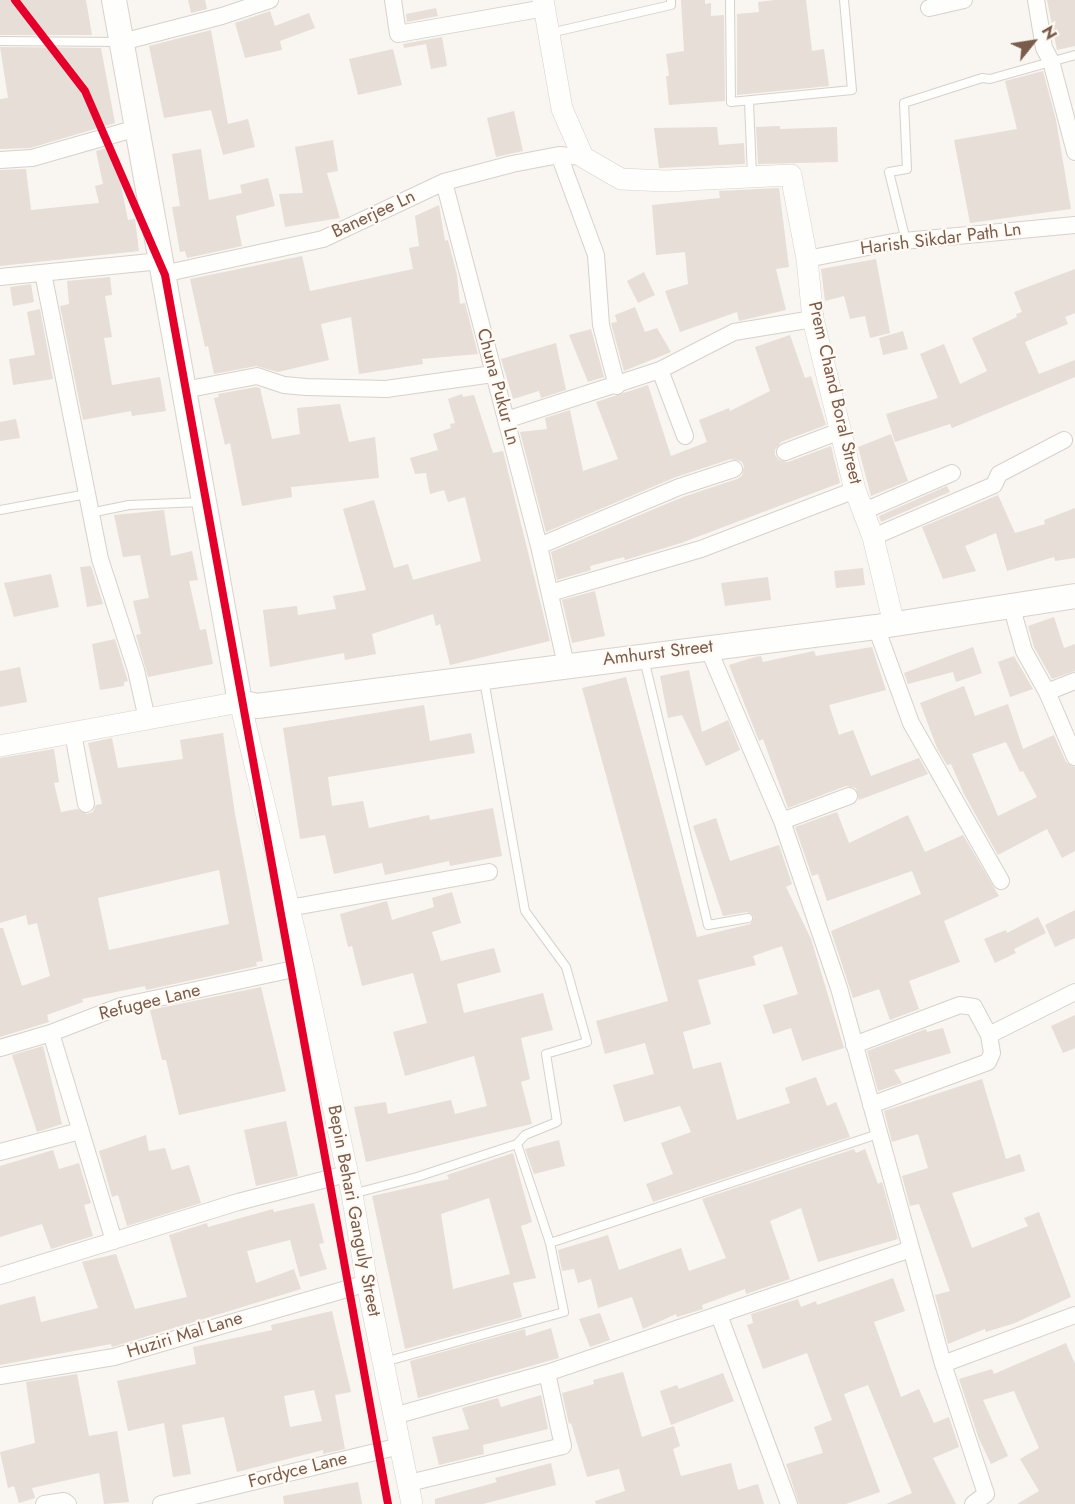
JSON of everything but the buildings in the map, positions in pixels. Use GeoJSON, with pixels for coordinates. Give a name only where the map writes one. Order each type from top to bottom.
{"type":"FeatureCollection","features":[{"type":"Feature","properties":{"kind":"main road","name":"Bepin Behari Ganguly Street"},"geometry":{"type":"LineString","coordinates":[[114,0],[240,702]]}},
{"type":"Feature","properties":{"kind":"main road","name":"Amhurst Street"},"geometry":{"type":"LineString","coordinates":[[240,702],[257,706],[885,625],[1075,596]]}},
{"type":"Feature","properties":{"kind":"street"},"geometry":{"type":"LineString","coordinates":[[122,42],[222,16],[270,0]]}},
{"type":"Feature","properties":{"kind":"street"},"geometry":{"type":"LineString","coordinates":[[393,0],[398,34],[544,4],[562,109],[583,157]]}},
{"type":"Feature","properties":{"kind":"street"},"geometry":{"type":"LineString","coordinates":[[928,4],[964,0]]}},
{"type":"Feature","properties":{"kind":"street"},"geometry":{"type":"LineString","coordinates":[[1036,0],[1044,48],[1051,61],[1075,152]]}},
{"type":"Feature","properties":{"kind":"street"},"geometry":{"type":"LineString","coordinates":[[0,160],[32,158],[137,128]]}},
{"type":"Feature","properties":{"kind":"street"},"geometry":{"type":"LineString","coordinates":[[559,155],[596,255],[601,325],[617,386]]}},
{"type":"Feature","properties":{"kind":"street","name":"Banerjee Ln"},"geometry":{"type":"LineString","coordinates":[[0,277],[162,268],[323,239],[444,182],[512,164],[559,155],[583,157]]}},
{"type":"Feature","properties":{"kind":"street","name":"Prem Chand Boral Street"},"geometry":{"type":"LineString","coordinates":[[583,157],[621,179],[666,181],[791,175],[807,259],[813,319],[855,490],[873,537],[885,625]]}},
{"type":"Feature","properties":{"kind":"street","name":"Chuna Pukur Ln"},"geometry":{"type":"LineString","coordinates":[[444,182],[539,546],[566,665]]}},
{"type":"Feature","properties":{"kind":"street","name":"Harish Sikdar Path Ln"},"geometry":{"type":"LineString","coordinates":[[807,259],[906,241],[1075,225]]}},
{"type":"Feature","properties":{"kind":"street"},"geometry":{"type":"LineString","coordinates":[[43,273],[100,559],[136,670],[147,719]]}},
{"type":"Feature","properties":{"kind":"street"},"geometry":{"type":"LineString","coordinates":[[506,420],[617,386],[660,370],[734,332],[813,319]]}},
{"type":"Feature","properties":{"kind":"street"},"geometry":{"type":"LineString","coordinates":[[660,370],[685,436]]}},
{"type":"Feature","properties":{"kind":"street"},"geometry":{"type":"LineString","coordinates":[[184,390],[257,376],[284,385],[386,389],[493,374]]}},
{"type":"Feature","properties":{"kind":"street"},"geometry":{"type":"LineString","coordinates":[[784,452],[840,431]]}},
{"type":"Feature","properties":{"kind":"street"},"geometry":{"type":"LineString","coordinates":[[873,537],[994,485],[999,474],[1064,440]]}},
{"type":"Feature","properties":{"kind":"street"},"geometry":{"type":"LineString","coordinates":[[539,546],[679,487],[734,469]]}},
{"type":"Feature","properties":{"kind":"street"},"geometry":{"type":"LineString","coordinates":[[864,511],[952,473]]}},
{"type":"Feature","properties":{"kind":"street"},"geometry":{"type":"LineString","coordinates":[[550,593],[701,549],[855,490]]}},
{"type":"Feature","properties":{"kind":"street"},"geometry":{"type":"LineString","coordinates":[[1011,605],[1024,651],[1047,692],[1075,757]]}},
{"type":"Feature","properties":{"kind":"street"},"geometry":{"type":"LineString","coordinates":[[885,625],[910,723],[1001,880]]}},
{"type":"Feature","properties":{"kind":"street"},"geometry":{"type":"LineString","coordinates":[[708,648],[782,820],[839,988],[942,1364],[986,1494],[973,1504]]}},
{"type":"Feature","properties":{"kind":"street"},"geometry":{"type":"LineString","coordinates":[[1047,692],[1075,681]]}},
{"type":"Feature","properties":{"kind":"street"},"geometry":{"type":"LineString","coordinates":[[0,746],[240,702]]}},
{"type":"Feature","properties":{"kind":"street","name":"Bepin Behari Ganguly Street"},"geometry":{"type":"LineString","coordinates":[[240,702],[303,967],[349,1184],[412,1504]]}},
{"type":"Feature","properties":{"kind":"street"},"geometry":{"type":"LineString","coordinates":[[73,733],[86,804]]}},
{"type":"Feature","properties":{"kind":"street"},"geometry":{"type":"LineString","coordinates":[[782,820],[849,796]]}},
{"type":"Feature","properties":{"kind":"street"},"geometry":{"type":"LineString","coordinates":[[289,908],[489,872]]}},
{"type":"Feature","properties":{"kind":"street","name":"Refugee Lane"},"geometry":{"type":"LineString","coordinates":[[0,1048],[51,1033],[121,1006],[303,967]]}},
{"type":"Feature","properties":{"kind":"street"},"geometry":{"type":"LineString","coordinates":[[989,1035],[1075,992]]}},
{"type":"Feature","properties":{"kind":"street"},"geometry":{"type":"LineString","coordinates":[[854,1045],[960,1005],[974,1007],[989,1035],[992,1053],[988,1062],[871,1105]]}},
{"type":"Feature","properties":{"kind":"street"},"geometry":{"type":"LineString","coordinates":[[51,1033],[114,1241]]}},
{"type":"Feature","properties":{"kind":"street"},"geometry":{"type":"LineString","coordinates":[[0,1152],[80,1131]]}},
{"type":"Feature","properties":{"kind":"street"},"geometry":{"type":"LineString","coordinates":[[0,1276],[238,1202],[349,1184]]}},
{"type":"Feature","properties":{"kind":"street"},"geometry":{"type":"LineString","coordinates":[[394,1416],[547,1373],[911,1249]]}},
{"type":"Feature","properties":{"kind":"street","name":"Huziri Mal Lane"},"geometry":{"type":"LineString","coordinates":[[0,1376],[114,1357],[367,1283]]}},
{"type":"Feature","properties":{"kind":"street"},"geometry":{"type":"LineString","coordinates":[[719,1315],[789,1504]]}},
{"type":"Feature","properties":{"kind":"street"},"geometry":{"type":"LineString","coordinates":[[942,1364],[1075,1315]]}},
{"type":"Feature","properties":{"kind":"street"},"geometry":{"type":"LineString","coordinates":[[409,1483],[563,1446],[547,1373]]}},
{"type":"Feature","properties":{"kind":"street","name":"Fordyce Lane"},"geometry":{"type":"LineString","coordinates":[[161,1504],[400,1446]]}},
{"type":"Feature","properties":{"kind":"street"},"geometry":{"type":"LineString","coordinates":[[44,1504],[64,1501],[68,1504]]}},
{"type":"Feature","properties":{"kind":"lane"},"geometry":{"type":"LineString","coordinates":[[549,33],[671,5],[671,0]]}},
{"type":"Feature","properties":{"kind":"lane"},"geometry":{"type":"LineString","coordinates":[[730,0],[731,102],[852,90],[844,0]]}},
{"type":"Feature","properties":{"kind":"lane"},"geometry":{"type":"LineString","coordinates":[[0,41],[122,42]]}},
{"type":"Feature","properties":{"kind":"lane"},"geometry":{"type":"LineString","coordinates":[[906,241],[889,172],[907,169],[904,103],[982,78],[990,79],[1075,55]]}},
{"type":"Feature","properties":{"kind":"lane"},"geometry":{"type":"LineString","coordinates":[[749,102],[752,176]]}},
{"type":"Feature","properties":{"kind":"lane"},"geometry":{"type":"LineString","coordinates":[[0,510],[87,494]]}},
{"type":"Feature","properties":{"kind":"lane"},"geometry":{"type":"LineString","coordinates":[[90,513],[129,505],[204,502]]}},
{"type":"Feature","properties":{"kind":"lane"},"geometry":{"type":"LineString","coordinates":[[644,656],[708,925],[748,918]]}},
{"type":"Feature","properties":{"kind":"lane"},"geometry":{"type":"LineString","coordinates":[[349,1184],[417,1177],[517,1144],[525,1135],[557,1122],[546,1054],[587,1042],[566,967],[525,911],[483,676]]}},
{"type":"Feature","properties":{"kind":"lane"},"geometry":{"type":"LineString","coordinates":[[550,1243],[878,1134]]}},
{"type":"Feature","properties":{"kind":"lane"},"geometry":{"type":"LineString","coordinates":[[383,1362],[564,1312],[550,1243],[517,1144]]}},
{"type":"Feature","properties":{"kind":"transit line"},"geometry":{"type":"LineString","coordinates":[[15,0],[85,91],[165,275],[388,1504]]}}]}
